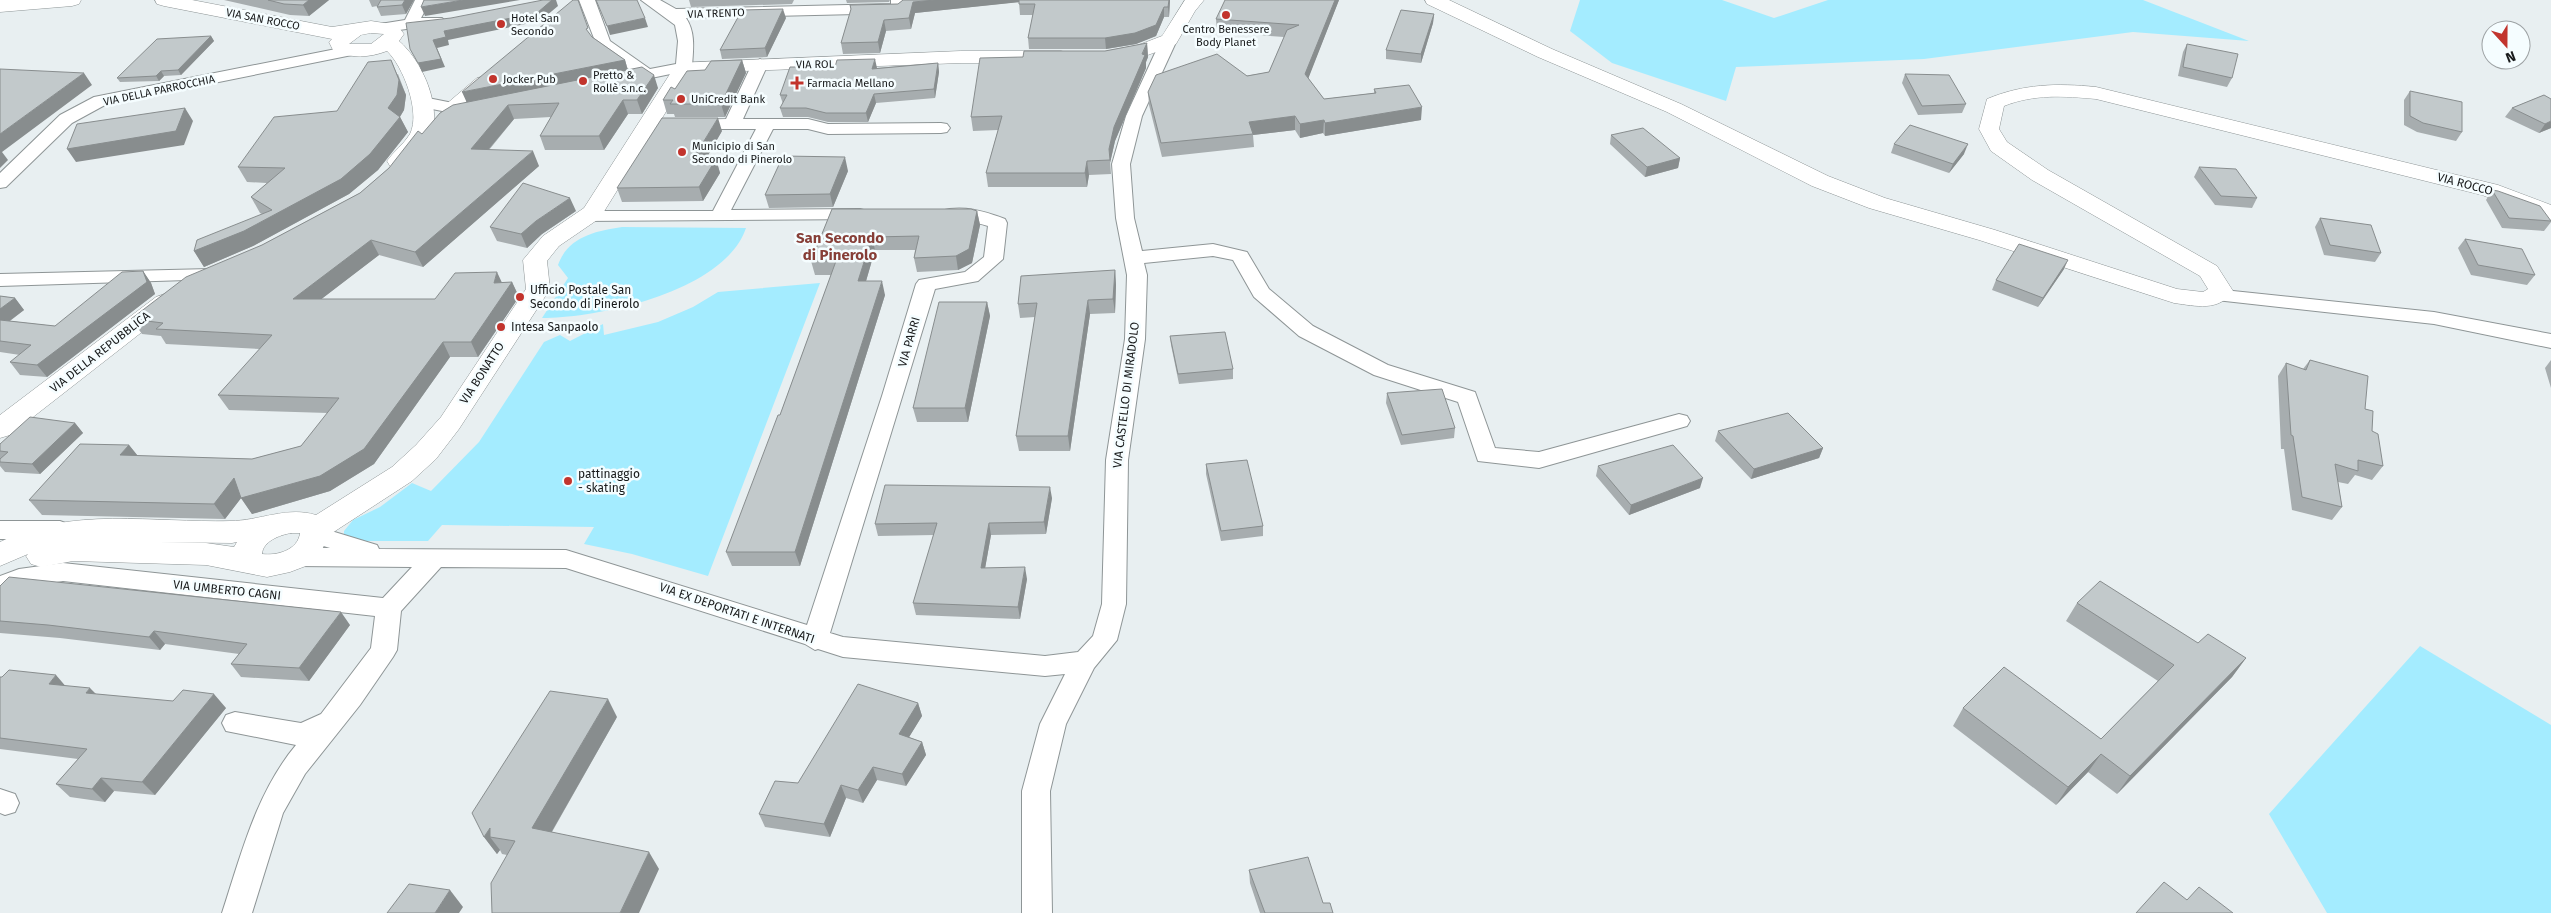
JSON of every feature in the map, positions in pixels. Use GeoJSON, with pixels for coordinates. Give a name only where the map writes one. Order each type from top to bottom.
{"type":"FeatureCollection","features":[{"type":"Feature","properties":{"kind":"street"},"geometry":{"type":"LineString","coordinates":[[0,6],[72,0]]}},
{"type":"Feature","properties":{"kind":"street","name":"VIA SAN ROCCO"},"geometry":{"type":"LineString","coordinates":[[164,0],[345,42],[406,63]]}},
{"type":"Feature","properties":{"kind":"street"},"geometry":{"type":"LineString","coordinates":[[411,23],[423,0]]}},
{"type":"Feature","properties":{"kind":"street"},"geometry":{"type":"LineString","coordinates":[[587,0],[603,43],[648,74]]}},
{"type":"Feature","properties":{"kind":"street"},"geometry":{"type":"LineString","coordinates":[[649,0],[675,14],[682,20],[686,32],[684,67]]}},
{"type":"Feature","properties":{"kind":"street","name":"VIA TRENTO"},"geometry":{"type":"LineString","coordinates":[[675,14],[899,8],[900,0]]}},
{"type":"Feature","properties":{"kind":"street"},"geometry":{"type":"LineString","coordinates":[[1169,40],[1187,8],[1195,0]]}},
{"type":"Feature","properties":{"kind":"street"},"geometry":{"type":"LineString","coordinates":[[1434,0],[1545,52],[1674,108],[1820,181],[1869,200],[1987,235],[2174,296],[2206,300],[2214,296],[2434,318],[2551,341]]}},
{"type":"Feature","properties":{"kind":"street"},"geometry":{"type":"LineString","coordinates":[[454,19],[389,36],[411,23],[454,19]]}},
{"type":"Feature","properties":{"kind":"street"},"geometry":{"type":"LineString","coordinates":[[345,42],[371,27],[389,36],[406,63],[424,102],[422,131]]}},
{"type":"Feature","properties":{"kind":"street","name":"VIA ROL"},"geometry":{"type":"LineString","coordinates":[[607,82],[684,67],[961,57],[1087,57],[1140,51],[1169,40]]}},
{"type":"Feature","properties":{"kind":"street","name":"VIA CASTELLO DI MIRADOLO"},"geometry":{"type":"LineString","coordinates":[[1037,913],[1036,791],[1052,724],[1085,661],[1104,640],[1114,604],[1117,460],[1135,339],[1137,275],[1124,218],[1121,164],[1134,116],[1169,40]]}},
{"type":"Feature","properties":{"kind":"street","name":"VIA DELLA PARROCCHIA"},"geometry":{"type":"LineString","coordinates":[[0,183],[66,119],[100,101],[316,58],[345,42]]}},
{"type":"Feature","properties":{"kind":"street"},"geometry":{"type":"LineString","coordinates":[[732,124],[760,64]]}},
{"type":"Feature","properties":{"kind":"street","name":"VIA BONATTO"},"geometry":{"type":"LineString","coordinates":[[304,527],[368,495],[402,474],[426,452],[450,423],[538,288],[535,260],[551,241],[589,217],[665,124],[684,67]]}},
{"type":"Feature","properties":{"kind":"street"},"geometry":{"type":"LineString","coordinates":[[387,176],[422,131],[455,109],[494,71]]}},
{"type":"Feature","properties":{"kind":"street","name":"VIA ROCCO"},"geometry":{"type":"LineString","coordinates":[[2214,296],[2221,291],[2209,271],[2040,175],[1999,146],[1989,129],[1994,103],[2013,95],[2034,90],[2096,93],[2490,190],[2551,213]]}},
{"type":"Feature","properties":{"kind":"street"},"geometry":{"type":"LineString","coordinates":[[424,102],[455,109],[480,106]]}},
{"type":"Feature","properties":{"kind":"street"},"geometry":{"type":"LineString","coordinates":[[665,124],[808,124],[828,129],[941,128]]}},
{"type":"Feature","properties":{"kind":"street"},"geometry":{"type":"LineString","coordinates":[[719,216],[767,124]]}},
{"type":"Feature","properties":{"kind":"street"},"geometry":{"type":"LineString","coordinates":[[589,217],[866,215]]}},
{"type":"Feature","properties":{"kind":"street","name":"VIA PARRI"},"geometry":{"type":"LineString","coordinates":[[815,640],[893,396],[926,284],[971,277],[993,259],[998,223],[976,215],[930,215]]}},
{"type":"Feature","properties":{"kind":"street"},"geometry":{"type":"LineString","coordinates":[[1133,258],[1213,250],[1240,256],[1261,292],[1306,331],[1381,370],[1467,397],[1486,455],[1539,460],[1679,420]]}},
{"type":"Feature","properties":{"kind":"street","name":"VIA DELLA REPUBBLICA"},"geometry":{"type":"LineString","coordinates":[[0,429],[186,285],[233,265]]}},
{"type":"Feature","properties":{"kind":"street"},"geometry":{"type":"LineString","coordinates":[[0,280],[211,275]]}},
{"type":"Feature","properties":{"kind":"street"},"geometry":{"type":"LineString","coordinates":[[0,530],[232,532],[304,527]]}},
{"type":"Feature","properties":{"kind":"street"},"geometry":{"type":"LineString","coordinates":[[0,571],[23,561],[73,550],[206,554],[248,560],[262,566],[274,566],[296,557],[310,546],[304,527]]}},
{"type":"Feature","properties":{"kind":"street"},"geometry":{"type":"LineString","coordinates":[[248,560],[247,554],[254,539],[263,532],[304,527]]}},
{"type":"Feature","properties":{"kind":"street","name":"VIA EX DEPORTATI E INTERNATI"},"geometry":{"type":"LineString","coordinates":[[304,527],[391,558]]}},
{"type":"Feature","properties":{"kind":"street"},"geometry":{"type":"LineString","coordinates":[[0,555],[21,544],[46,536],[80,530]]}},
{"type":"Feature","properties":{"kind":"street","name":"VIA EX DEPORTATI E INTERNATI"},"geometry":{"type":"LineString","coordinates":[[296,557],[566,560],[660,587],[843,648],[1046,666],[1085,661]]}},
{"type":"Feature","properties":{"kind":"street"},"geometry":{"type":"LineString","coordinates":[[237,913],[270,810],[295,766],[351,697],[384,650],[389,608],[435,558]]}},
{"type":"Feature","properties":{"kind":"street","name":"VIA UMBERTO CAGNI"},"geometry":{"type":"LineString","coordinates":[[0,587],[19,578],[63,572],[389,608]]}},
{"type":"Feature","properties":{"kind":"street"},"geometry":{"type":"LineString","coordinates":[[235,723],[303,735],[329,722]]}},
{"type":"Feature","properties":{"kind":"shaded area"},"geometry":{"type":"Polygon","coordinates":[[[1580,0],[1722,0],[1774,18],[1828,0],[2143,0],[2249,41],[2133,32],[1924,59],[1736,67],[1726,101],[1612,63],[1570,31],[1580,0]]]}},
{"type":"Feature","properties":{"kind":"shaded area"},"geometry":{"type":"Polygon","coordinates":[[[622,227],[746,228],[734,250],[713,269],[688,284],[658,297],[626,306],[567,317],[542,318],[568,278],[558,265],[568,248],[593,233],[622,227]]]}},
{"type":"Feature","properties":{"kind":"shaded area"},"geometry":{"type":"Polygon","coordinates":[[[820,283],[708,576],[632,554],[584,544],[594,527],[442,525],[428,541],[361,541],[344,536],[344,531],[353,520],[380,507],[412,483],[431,491],[479,442],[544,342],[560,335],[570,341],[603,324],[604,335],[658,322],[693,307],[718,292],[820,283]]]}},
{"type":"Feature","properties":{"kind":"shaded area"},"geometry":{"type":"Polygon","coordinates":[[[2420,646],[2551,725],[2551,913],[2327,913],[2269,814],[2420,646]]]}},
{"type":"Feature","properties":{"kind":"building"},"geometry":{"type":"Polygon","coordinates":[[[268,0],[309,0],[303,5],[284,4],[268,0]]]}},
{"type":"Feature","properties":{"kind":"building"},"geometry":{"type":"Polygon","coordinates":[[[381,0],[405,0],[402,5],[377,7],[381,0]]]}},
{"type":"Feature","properties":{"kind":"building"},"geometry":{"type":"Polygon","coordinates":[[[424,0],[463,0],[421,7],[424,0]]]}},
{"type":"Feature","properties":{"kind":"building"},"geometry":{"type":"Polygon","coordinates":[[[543,0],[552,0],[537,13],[444,31],[446,37],[433,40],[441,59],[418,63],[410,49],[406,23],[451,18],[543,0]]]}},
{"type":"Feature","properties":{"kind":"building"},"geometry":{"type":"Polygon","coordinates":[[[573,0],[578,0],[588,28],[586,29],[592,37],[625,60],[462,92],[573,0]]]}},
{"type":"Feature","properties":{"kind":"building"},"geometry":{"type":"Polygon","coordinates":[[[596,0],[637,0],[645,18],[607,26],[596,0]]]}},
{"type":"Feature","properties":{"kind":"building"},"geometry":{"type":"Polygon","coordinates":[[[903,0],[935,0],[913,2],[909,18],[884,20],[878,42],[841,43],[851,9],[850,5],[898,4],[903,0]]]}},
{"type":"Feature","properties":{"kind":"building"},"geometry":{"type":"Polygon","coordinates":[[[1019,0],[1169,0],[1168,7],[1164,7],[1156,25],[1135,33],[1105,38],[1028,38],[1035,4],[1019,4],[1019,0]]]}},
{"type":"Feature","properties":{"kind":"building"},"geometry":{"type":"Polygon","coordinates":[[[1225,0],[1335,0],[1305,74],[1324,99],[1376,93],[1374,89],[1409,85],[1422,107],[1325,123],[1324,120],[1300,124],[1295,116],[1249,122],[1253,134],[1161,143],[1148,92],[1156,75],[1217,54],[1247,76],[1269,72],[1287,30],[1299,25],[1216,19],[1225,0]]]}},
{"type":"Feature","properties":{"kind":"building"},"geometry":{"type":"Polygon","coordinates":[[[783,9],[765,48],[720,50],[742,10],[783,9]]]}},
{"type":"Feature","properties":{"kind":"building"},"geometry":{"type":"Polygon","coordinates":[[[1401,10],[1434,14],[1421,54],[1386,50],[1401,10]]]}},
{"type":"Feature","properties":{"kind":"building"},"geometry":{"type":"Polygon","coordinates":[[[211,36],[178,70],[161,71],[156,76],[117,78],[157,39],[211,36]]]}},
{"type":"Feature","properties":{"kind":"building"},"geometry":{"type":"Polygon","coordinates":[[[1147,43],[1142,54],[1145,55],[1114,127],[1109,149],[1110,160],[1087,161],[1085,173],[986,173],[1002,116],[971,117],[980,58],[1023,57],[1024,51],[1105,51],[1147,43]]]}},
{"type":"Feature","properties":{"kind":"building"},"geometry":{"type":"Polygon","coordinates":[[[2187,44],[2238,54],[2232,78],[2183,67],[2187,44]]]}},
{"type":"Feature","properties":{"kind":"building"},"geometry":{"type":"Polygon","coordinates":[[[875,59],[872,69],[938,63],[934,89],[874,94],[866,113],[826,113],[806,108],[780,108],[787,95],[780,95],[790,67],[835,67],[837,60],[875,59]]]}},
{"type":"Feature","properties":{"kind":"building"},"geometry":{"type":"Polygon","coordinates":[[[391,60],[399,80],[397,95],[388,108],[400,117],[370,154],[341,179],[244,231],[194,251],[197,240],[272,210],[251,197],[285,168],[238,167],[274,117],[337,111],[368,62],[391,60]]]}},
{"type":"Feature","properties":{"kind":"building"},"geometry":{"type":"Polygon","coordinates":[[[742,60],[721,104],[670,104],[673,100],[663,100],[671,87],[675,89],[687,71],[705,70],[711,61],[742,60]]]}},
{"type":"Feature","properties":{"kind":"building"},"geometry":{"type":"Polygon","coordinates":[[[642,67],[654,75],[637,100],[623,100],[599,136],[540,136],[559,103],[508,105],[471,149],[533,151],[415,252],[371,240],[293,299],[435,299],[455,273],[497,272],[494,283],[512,282],[471,342],[443,342],[364,449],[320,476],[241,498],[234,478],[214,504],[29,500],[80,444],[129,445],[120,455],[252,459],[301,446],[339,398],[218,395],[272,335],[156,329],[163,323],[131,319],[186,277],[262,245],[360,193],[389,168],[418,131],[422,134],[440,113],[453,105],[642,67]]]}},
{"type":"Feature","properties":{"kind":"building"},"geometry":{"type":"Polygon","coordinates":[[[0,69],[84,73],[0,134],[0,69]]]}},
{"type":"Feature","properties":{"kind":"building"},"geometry":{"type":"Polygon","coordinates":[[[1905,74],[1949,75],[1966,104],[1922,106],[1905,74]]]}},
{"type":"Feature","properties":{"kind":"building"},"geometry":{"type":"Polygon","coordinates":[[[2410,91],[2462,102],[2462,132],[2423,123],[2410,116],[2410,91]]]}},
{"type":"Feature","properties":{"kind":"building"},"geometry":{"type":"Polygon","coordinates":[[[2544,95],[2551,99],[2551,121],[2545,124],[2512,108],[2544,95]]]}},
{"type":"Feature","properties":{"kind":"building"},"geometry":{"type":"Polygon","coordinates":[[[185,108],[176,131],[67,149],[77,124],[185,108]]]}},
{"type":"Feature","properties":{"kind":"building","name":"Municipio di San Secondo di Pinerolo"},"geometry":{"type":"Polygon","coordinates":[[[662,118],[718,118],[693,159],[716,159],[699,187],[617,188],[662,118]]]}},
{"type":"Feature","properties":{"kind":"building"},"geometry":{"type":"Polygon","coordinates":[[[1910,125],[1968,144],[1953,164],[1894,144],[1910,125]]]}},
{"type":"Feature","properties":{"kind":"building"},"geometry":{"type":"Polygon","coordinates":[[[1643,128],[1680,158],[1647,167],[1611,135],[1643,128]]]}},
{"type":"Feature","properties":{"kind":"building"},"geometry":{"type":"Polygon","coordinates":[[[783,156],[845,157],[830,194],[765,195],[783,156]]]}},
{"type":"Feature","properties":{"kind":"building"},"geometry":{"type":"Polygon","coordinates":[[[2199,167],[2236,169],[2257,198],[2221,196],[2199,167]]]}},
{"type":"Feature","properties":{"kind":"building"},"geometry":{"type":"Polygon","coordinates":[[[523,183],[570,198],[536,221],[521,234],[490,227],[523,183]]]}},
{"type":"Feature","properties":{"kind":"building"},"geometry":{"type":"Polygon","coordinates":[[[2492,190],[2540,206],[2551,221],[2509,218],[2492,190]]]}},
{"type":"Feature","properties":{"kind":"building"},"geometry":{"type":"Polygon","coordinates":[[[832,209],[971,209],[977,211],[969,249],[956,256],[914,258],[919,236],[872,237],[858,281],[882,281],[795,552],[726,552],[778,415],[780,415],[836,261],[811,261],[832,209]]]}},
{"type":"Feature","properties":{"kind":"building"},"geometry":{"type":"Polygon","coordinates":[[[2320,218],[2371,225],[2381,253],[2330,245],[2320,218]]]}},
{"type":"Feature","properties":{"kind":"building"},"geometry":{"type":"Polygon","coordinates":[[[2465,239],[2522,249],[2535,275],[2478,265],[2465,239]]]}},
{"type":"Feature","properties":{"kind":"building"},"geometry":{"type":"Polygon","coordinates":[[[2019,244],[2068,260],[2043,298],[1996,280],[2019,244]]]}},
{"type":"Feature","properties":{"kind":"building"},"geometry":{"type":"Polygon","coordinates":[[[1115,270],[1113,299],[1088,300],[1068,436],[1016,436],[1037,303],[1018,304],[1021,276],[1115,270]]]}},
{"type":"Feature","properties":{"kind":"building"},"geometry":{"type":"Polygon","coordinates":[[[143,271],[147,282],[37,365],[10,362],[31,345],[0,341],[0,320],[55,326],[122,272],[143,271]]]}},
{"type":"Feature","properties":{"kind":"building"},"geometry":{"type":"Polygon","coordinates":[[[0,296],[15,298],[0,309],[0,296]]]}},
{"type":"Feature","properties":{"kind":"building"},"geometry":{"type":"Polygon","coordinates":[[[939,302],[987,302],[965,408],[913,408],[939,302]]]}},
{"type":"Feature","properties":{"kind":"building"},"geometry":{"type":"Polygon","coordinates":[[[1225,332],[1233,369],[1178,374],[1170,336],[1225,332]]]}},
{"type":"Feature","properties":{"kind":"building"},"geometry":{"type":"Polygon","coordinates":[[[2310,360],[2368,376],[2365,409],[2373,411],[2372,431],[2378,434],[2383,466],[2358,460],[2358,471],[2335,464],[2342,507],[2302,497],[2293,436],[2291,435],[2286,363],[2306,370],[2310,360]]]}},
{"type":"Feature","properties":{"kind":"building"},"geometry":{"type":"Polygon","coordinates":[[[1442,389],[1455,428],[1402,435],[1387,393],[1442,389]]]}},
{"type":"Feature","properties":{"kind":"building"},"geometry":{"type":"Polygon","coordinates":[[[1788,413],[1823,448],[1754,469],[1718,431],[1788,413]]]}},
{"type":"Feature","properties":{"kind":"building"},"geometry":{"type":"Polygon","coordinates":[[[30,417],[75,423],[32,464],[0,462],[0,459],[8,452],[0,451],[0,444],[30,417]]]}},
{"type":"Feature","properties":{"kind":"building"},"geometry":{"type":"Polygon","coordinates":[[[1673,445],[1703,478],[1631,505],[1598,466],[1673,445]]]}},
{"type":"Feature","properties":{"kind":"building"},"geometry":{"type":"Polygon","coordinates":[[[1247,460],[1263,526],[1221,531],[1206,464],[1247,460]]]}},
{"type":"Feature","properties":{"kind":"building"},"geometry":{"type":"Polygon","coordinates":[[[885,485],[1050,487],[1044,522],[989,523],[981,568],[1025,567],[1018,607],[913,603],[937,523],[875,524],[885,485]]]}},
{"type":"Feature","properties":{"kind":"building"},"geometry":{"type":"Polygon","coordinates":[[[9,577],[341,612],[299,668],[231,664],[247,644],[154,631],[149,637],[0,621],[0,586],[9,577]]]}},
{"type":"Feature","properties":{"kind":"building"},"geometry":{"type":"Polygon","coordinates":[[[2100,581],[2198,643],[2208,634],[2246,658],[2130,776],[2101,754],[2068,787],[1963,708],[2004,667],[2101,739],[2174,665],[2077,603],[2100,581]]]}},
{"type":"Feature","properties":{"kind":"building"},"geometry":{"type":"Polygon","coordinates":[[[9,670],[56,675],[49,684],[90,688],[86,693],[173,701],[183,690],[214,694],[142,782],[101,778],[92,789],[56,784],[87,749],[0,738],[0,677],[9,670]]]}},
{"type":"Feature","properties":{"kind":"building"},"geometry":{"type":"Polygon","coordinates":[[[858,684],[918,703],[899,734],[922,742],[902,774],[873,767],[858,790],[841,785],[824,824],[759,814],[775,781],[798,783],[858,684]]]}},
{"type":"Feature","properties":{"kind":"building"},"geometry":{"type":"Polygon","coordinates":[[[550,691],[608,699],[532,828],[649,852],[620,913],[492,913],[491,883],[515,841],[490,837],[490,828],[484,837],[472,813],[550,691]]]}},
{"type":"Feature","properties":{"kind":"building"},"geometry":{"type":"Polygon","coordinates":[[[1308,857],[1323,903],[1330,903],[1333,913],[1265,913],[1249,870],[1308,857]]]}},
{"type":"Feature","properties":{"kind":"building"},"geometry":{"type":"Polygon","coordinates":[[[2164,882],[2187,900],[2199,887],[2233,913],[2136,913],[2164,882]]]}},
{"type":"Feature","properties":{"kind":"building"},"geometry":{"type":"Polygon","coordinates":[[[409,884],[450,890],[435,913],[387,913],[409,884]]]}},
{"type":"Feature","properties":{"kind":"place","name":"Centro Benessere Body Planet"},"geometry":{"type":"Point","coordinates":[1226,15]}},
{"type":"Feature","properties":{"kind":"place","name":"Hotel San Secondo"},"geometry":{"type":"Point","coordinates":[501,24]}},
{"type":"Feature","properties":{"kind":"place","name":"Jocker Pub"},"geometry":{"type":"Point","coordinates":[493,79]}},
{"type":"Feature","properties":{"kind":"place","name":"Pretto & Rollè s.n.c."},"geometry":{"type":"Point","coordinates":[583,81]}},
{"type":"Feature","properties":{"kind":"place","name":"Farmacia Mellano"},"geometry":{"type":"Point","coordinates":[797,83]}},
{"type":"Feature","properties":{"kind":"place","name":"UniCredit Bank"},"geometry":{"type":"Point","coordinates":[681,99]}},
{"type":"Feature","properties":{"kind":"place","name":"Municipio di San Secondo di Pinerolo"},"geometry":{"type":"Point","coordinates":[682,152]}},
{"type":"Feature","properties":{"kind":"place","name":"Ufficio Postale San Secondo di Pinerolo"},"geometry":{"type":"Point","coordinates":[520,297]}},
{"type":"Feature","properties":{"kind":"place","name":"Intesa Sanpaolo"},"geometry":{"type":"Point","coordinates":[501,327]}},
{"type":"Feature","properties":{"kind":"place","name":"pattinaggio - skating"},"geometry":{"type":"Point","coordinates":[568,481]}},
{"type":"Feature","properties":{"kind":"district","name":"San Secondo di Pinerolo"},"geometry":{"type":"Point","coordinates":[840,246]}}]}
